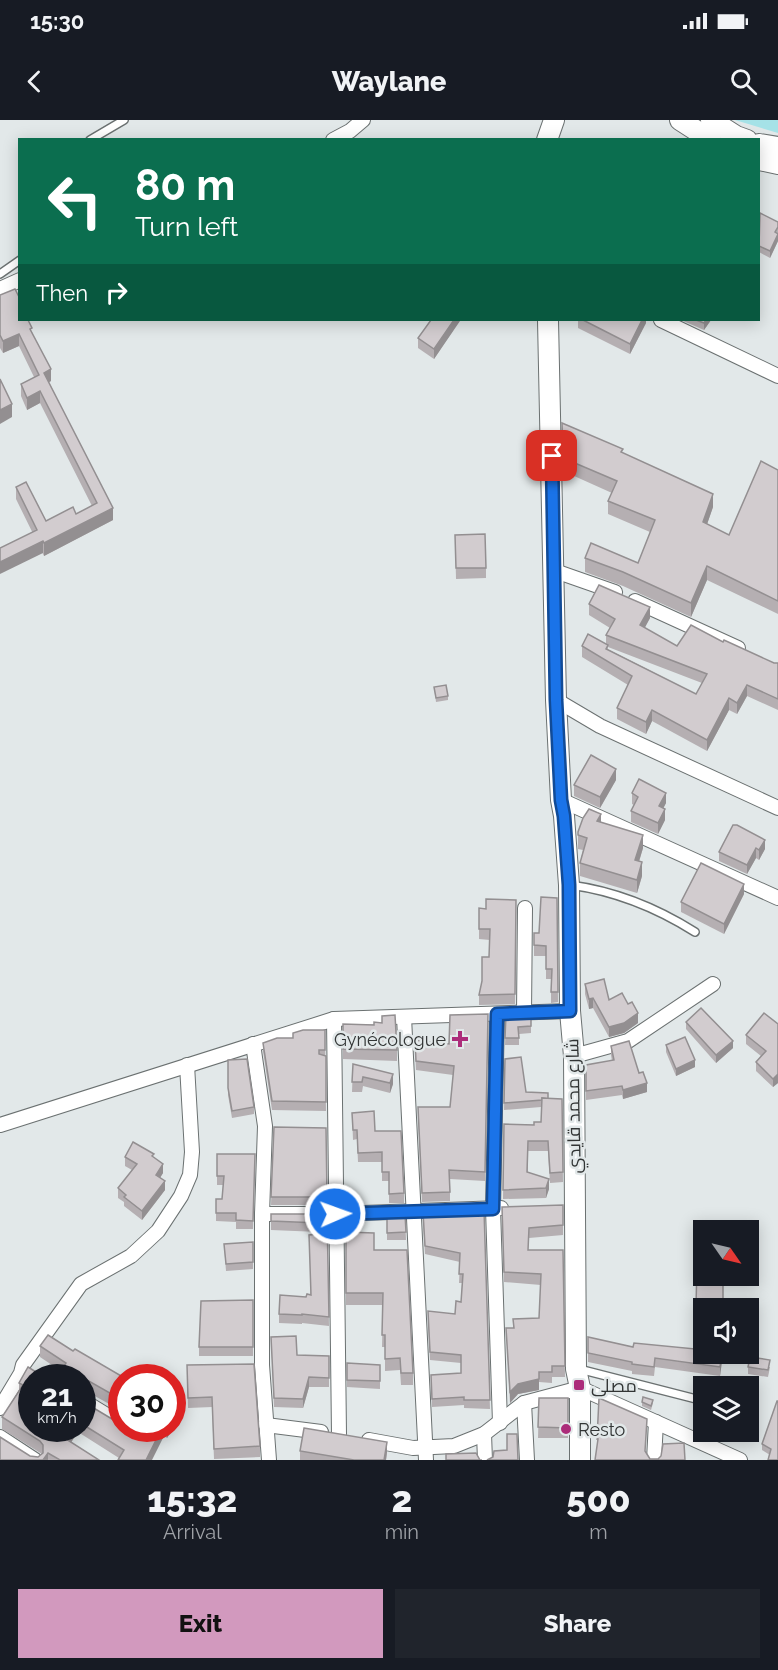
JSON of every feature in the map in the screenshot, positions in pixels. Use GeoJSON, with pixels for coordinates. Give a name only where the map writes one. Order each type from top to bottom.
{"type":"FeatureCollection","features":[{"type":"Feature","properties":{"kind":"main road"},"geometry":{"type":"LineString","coordinates":[[540,120],[540,138]]}},
{"type":"Feature","properties":{"kind":"main road"},"geometry":{"type":"LineString","coordinates":[[548,138],[554,120]]}},
{"type":"Feature","properties":{"kind":"main road"},"geometry":{"type":"LineString","coordinates":[[680,120],[708,138]]}},
{"type":"Feature","properties":{"kind":"main road"},"geometry":{"type":"LineString","coordinates":[[711,120],[742,138]]}},
{"type":"Feature","properties":{"kind":"main road"},"geometry":{"type":"LineString","coordinates":[[760,144],[778,147]]}},
{"type":"Feature","properties":{"kind":"main road"},"geometry":{"type":"LineString","coordinates":[[760,160],[778,164]]}},
{"type":"Feature","properties":{"kind":"main road","name":"شارع محمد قايدي"},"geometry":{"type":"LineString","coordinates":[[548,321],[556,700],[561,800],[569,885],[570,1011],[574,1056],[570,1207],[576,1368],[580,1388],[580,1460]]}},
{"type":"Feature","properties":{"kind":"street"},"geometry":{"type":"LineString","coordinates":[[337,138],[363,120]]}},
{"type":"Feature","properties":{"kind":"street"},"geometry":{"type":"LineString","coordinates":[[0,289],[18,281]]}},
{"type":"Feature","properties":{"kind":"street"},"geometry":{"type":"LineString","coordinates":[[663,321],[778,376]]}},
{"type":"Feature","properties":{"kind":"street"},"geometry":{"type":"LineString","coordinates":[[555,571],[619,594],[748,652]]}},
{"type":"Feature","properties":{"kind":"street"},"geometry":{"type":"LineString","coordinates":[[556,700],[600,726],[778,808]]}},
{"type":"Feature","properties":{"kind":"street"},"geometry":{"type":"LineString","coordinates":[[561,800],[778,898]]}},
{"type":"Feature","properties":{"kind":"street"},"geometry":{"type":"LineString","coordinates":[[524,1013],[525,908]]}},
{"type":"Feature","properties":{"kind":"street"},"geometry":{"type":"LineString","coordinates":[[574,1056],[628,1041],[713,984]]}},
{"type":"Feature","properties":{"kind":"street"},"geometry":{"type":"LineString","coordinates":[[0,1125],[334,1019],[570,1011]]}},
{"type":"Feature","properties":{"kind":"street"},"geometry":{"type":"LineString","coordinates":[[497,1014],[493,1209],[500,1423]]}},
{"type":"Feature","properties":{"kind":"street"},"geometry":{"type":"LineString","coordinates":[[404,1017],[415,1212],[418,1454]]}},
{"type":"Feature","properties":{"kind":"street"},"geometry":{"type":"LineString","coordinates":[[334,1019],[335,1214],[349,1436]]}},
{"type":"Feature","properties":{"kind":"street"},"geometry":{"type":"LineString","coordinates":[[254,1044],[265,1126],[256,1366],[266,1425],[269,1460]]}},
{"type":"Feature","properties":{"kind":"street"},"geometry":{"type":"LineString","coordinates":[[0,1408],[21,1372],[28,1368],[81,1284],[130,1256],[158,1231],[181,1196],[190,1175],[192,1152],[186,1065]]}},
{"type":"Feature","properties":{"kind":"street"},"geometry":{"type":"LineString","coordinates":[[262,1214],[516,1208]]}},
{"type":"Feature","properties":{"kind":"street"},"geometry":{"type":"LineString","coordinates":[[266,1425],[349,1436],[418,1454],[454,1446],[484,1434],[524,1403],[580,1388],[656,1422],[718,1455],[740,1460]]}},
{"type":"Feature","properties":{"kind":"street"},"geometry":{"type":"LineString","coordinates":[[524,1403],[527,1460]]}},
{"type":"Feature","properties":{"kind":"street"},"geometry":{"type":"LineString","coordinates":[[654,1460],[656,1422]]}},
{"type":"Feature","properties":{"kind":"street"},"geometry":{"type":"LineString","coordinates":[[484,1434],[485,1460]]}},
{"type":"Feature","properties":{"kind":"street"},"geometry":{"type":"LineString","coordinates":[[0,1437],[35,1460]]}},
{"type":"Feature","properties":{"kind":"lane"},"geometry":{"type":"LineString","coordinates":[[93,138],[124,120]]}},
{"type":"Feature","properties":{"kind":"lane"},"geometry":{"type":"LineString","coordinates":[[0,274],[18,261]]}},
{"type":"Feature","properties":{"kind":"lane"},"geometry":{"type":"LineString","coordinates":[[569,885],[627,898],[666,914],[695,932]]}},
{"type":"Feature","properties":{"kind":"lane"},"geometry":{"type":"LineString","coordinates":[[576,1368],[693,1398]]}},
{"type":"Feature","properties":{"kind":"shaded area"},"geometry":{"type":"Polygon","coordinates":[[[735,120],[778,120],[778,133],[735,120]]]}},
{"type":"Feature","properties":{"kind":"building"},"geometry":{"type":"Polygon","coordinates":[[[760,213],[778,222],[775,232],[778,234],[770,251],[760,246],[760,213]]]}},
{"type":"Feature","properties":{"kind":"building"},"geometry":{"type":"Polygon","coordinates":[[[15,289],[18,295],[18,321],[28,321],[32,328],[30,329],[51,369],[44,373],[113,508],[44,543],[43,541],[0,562],[0,548],[37,530],[16,487],[26,482],[46,521],[73,507],[76,514],[97,503],[40,391],[27,398],[21,384],[39,375],[19,334],[3,341],[0,335],[0,295],[15,289]]]}},
{"type":"Feature","properties":{"kind":"building"},"geometry":{"type":"Polygon","coordinates":[[[430,321],[453,321],[434,349],[418,338],[430,321]]]}},
{"type":"Feature","properties":{"kind":"building"},"geometry":{"type":"Polygon","coordinates":[[[585,321],[642,321],[630,344],[585,321]]]}},
{"type":"Feature","properties":{"kind":"building"},"geometry":{"type":"Polygon","coordinates":[[[0,379],[12,404],[0,410],[0,379]]]}},
{"type":"Feature","properties":{"kind":"building"},"geometry":{"type":"Polygon","coordinates":[[[562,423],[623,449],[621,452],[713,494],[703,522],[729,535],[761,461],[778,470],[778,601],[707,566],[691,603],[623,572],[585,558],[591,543],[638,563],[655,520],[608,501],[617,481],[563,458],[562,423]]]}},
{"type":"Feature","properties":{"kind":"building"},"geometry":{"type":"Polygon","coordinates":[[[485,534],[486,568],[456,568],[455,535],[485,534]]]}},
{"type":"Feature","properties":{"kind":"building"},"geometry":{"type":"Polygon","coordinates":[[[599,585],[650,607],[640,625],[677,646],[691,625],[723,642],[724,640],[778,663],[778,699],[747,685],[737,703],[729,698],[707,740],[652,710],[646,722],[617,708],[632,676],[582,646],[588,634],[608,645],[606,649],[696,694],[707,674],[606,635],[615,619],[589,604],[599,585]]]}},
{"type":"Feature","properties":{"kind":"building"},"geometry":{"type":"Polygon","coordinates":[[[446,685],[448,696],[436,698],[434,687],[446,685]]]}},
{"type":"Feature","properties":{"kind":"building"},"geometry":{"type":"Polygon","coordinates":[[[591,755],[616,769],[600,797],[574,785],[591,755]]]}},
{"type":"Feature","properties":{"kind":"building"},"geometry":{"type":"Polygon","coordinates":[[[639,779],[666,793],[659,806],[665,809],[658,823],[631,811],[638,797],[632,793],[639,779]]]}},
{"type":"Feature","properties":{"kind":"building"},"geometry":{"type":"Polygon","coordinates":[[[589,809],[601,814],[597,821],[643,835],[635,860],[642,862],[637,880],[580,863],[587,838],[578,835],[578,832],[589,809]]]}},
{"type":"Feature","properties":{"kind":"building"},"geometry":{"type":"Polygon","coordinates":[[[733,825],[765,840],[759,850],[756,848],[747,865],[719,852],[733,825]]]}},
{"type":"Feature","properties":{"kind":"building"},"geometry":{"type":"Polygon","coordinates":[[[701,863],[744,884],[724,924],[681,902],[701,863]]]}},
{"type":"Feature","properties":{"kind":"building"},"geometry":{"type":"Polygon","coordinates":[[[541,897],[557,898],[558,992],[551,992],[552,969],[546,969],[546,946],[534,945],[534,933],[539,933],[541,897]]]}},
{"type":"Feature","properties":{"kind":"building"},"geometry":{"type":"Polygon","coordinates":[[[486,899],[516,900],[515,994],[479,995],[482,981],[482,957],[489,957],[490,929],[479,929],[479,908],[486,909],[486,899]]]}},
{"type":"Feature","properties":{"kind":"building"},"geometry":{"type":"Polygon","coordinates":[[[604,979],[609,1000],[622,993],[628,1004],[632,1002],[638,1013],[624,1023],[609,1027],[593,998],[589,999],[585,984],[604,979]]]}},
{"type":"Feature","properties":{"kind":"building"},"geometry":{"type":"Polygon","coordinates":[[[701,1008],[733,1041],[716,1055],[686,1022],[701,1008]]]}},
{"type":"Feature","properties":{"kind":"building"},"geometry":{"type":"Polygon","coordinates":[[[764,1013],[778,1024],[778,1074],[773,1079],[756,1062],[766,1051],[746,1035],[764,1013]]]}},
{"type":"Feature","properties":{"kind":"building"},"geometry":{"type":"Polygon","coordinates":[[[488,1014],[485,1172],[449,1170],[450,1192],[422,1193],[418,1107],[450,1107],[454,1066],[416,1061],[415,1040],[449,1044],[450,1015],[488,1014]]]}},
{"type":"Feature","properties":{"kind":"building"},"geometry":{"type":"Polygon","coordinates":[[[531,1014],[531,1026],[518,1027],[519,1038],[505,1038],[506,1015],[531,1014]]]}},
{"type":"Feature","properties":{"kind":"building"},"geometry":{"type":"Polygon","coordinates":[[[395,1015],[397,1050],[343,1049],[343,1024],[374,1025],[374,1022],[382,1023],[382,1016],[395,1015]]]}},
{"type":"Feature","properties":{"kind":"building"},"geometry":{"type":"Polygon","coordinates":[[[303,1030],[325,1030],[325,1050],[319,1050],[319,1054],[326,1056],[326,1102],[272,1101],[263,1043],[277,1038],[293,1038],[293,1033],[303,1030]]]}},
{"type":"Feature","properties":{"kind":"building"},"geometry":{"type":"Polygon","coordinates":[[[685,1037],[695,1060],[676,1069],[666,1045],[685,1037]]]}},
{"type":"Feature","properties":{"kind":"building"},"geometry":{"type":"Polygon","coordinates":[[[629,1041],[639,1073],[643,1072],[647,1083],[623,1090],[622,1086],[586,1091],[586,1065],[614,1060],[611,1046],[629,1041]]]}},
{"type":"Feature","properties":{"kind":"building"},"geometry":{"type":"Polygon","coordinates":[[[521,1057],[526,1092],[548,1093],[548,1099],[504,1103],[505,1059],[521,1057]]]}},
{"type":"Feature","properties":{"kind":"building"},"geometry":{"type":"Polygon","coordinates":[[[247,1059],[254,1107],[232,1111],[228,1088],[228,1060],[247,1059]]]}},
{"type":"Feature","properties":{"kind":"building"},"geometry":{"type":"Polygon","coordinates":[[[353,1064],[393,1074],[390,1083],[363,1077],[362,1082],[352,1082],[353,1064]]]}},
{"type":"Feature","properties":{"kind":"building"},"geometry":{"type":"Polygon","coordinates":[[[542,1098],[562,1099],[563,1172],[550,1173],[548,1141],[528,1141],[527,1172],[549,1179],[546,1188],[503,1190],[504,1124],[534,1125],[534,1122],[541,1122],[542,1098]]]}},
{"type":"Feature","properties":{"kind":"building"},"geometry":{"type":"Polygon","coordinates":[[[374,1111],[375,1131],[401,1131],[404,1193],[389,1194],[389,1172],[382,1172],[382,1152],[358,1153],[357,1130],[353,1130],[352,1113],[374,1111]]]}},
{"type":"Feature","properties":{"kind":"building"},"geometry":{"type":"Polygon","coordinates":[[[274,1127],[326,1128],[327,1197],[271,1197],[274,1127]]]}},
{"type":"Feature","properties":{"kind":"building"},"geometry":{"type":"Polygon","coordinates":[[[133,1142],[154,1154],[152,1156],[163,1164],[156,1175],[165,1181],[142,1211],[124,1197],[126,1195],[118,1188],[137,1164],[125,1157],[133,1142]]]}},
{"type":"Feature","properties":{"kind":"building"},"geometry":{"type":"Polygon","coordinates":[[[217,1154],[255,1154],[253,1221],[236,1220],[236,1213],[216,1213],[216,1199],[222,1199],[224,1176],[217,1176],[217,1154]]]}},
{"type":"Feature","properties":{"kind":"building"},"geometry":{"type":"Polygon","coordinates":[[[563,1205],[563,1225],[529,1228],[528,1250],[563,1250],[565,1366],[552,1366],[552,1372],[539,1372],[539,1379],[518,1384],[510,1392],[506,1328],[514,1328],[513,1319],[539,1318],[541,1274],[504,1272],[502,1207],[563,1205]]]}},
{"type":"Feature","properties":{"kind":"building"},"geometry":{"type":"Polygon","coordinates":[[[484,1210],[490,1400],[464,1400],[464,1397],[432,1399],[431,1375],[461,1373],[461,1355],[430,1352],[428,1311],[455,1314],[456,1301],[461,1302],[463,1274],[459,1274],[460,1253],[425,1246],[423,1212],[484,1210]]]}},
{"type":"Feature","properties":{"kind":"building"},"geometry":{"type":"Polygon","coordinates":[[[271,1214],[327,1214],[329,1317],[279,1314],[280,1295],[306,1297],[307,1294],[311,1295],[309,1235],[319,1234],[319,1223],[271,1221],[271,1214]]]}},
{"type":"Feature","properties":{"kind":"building"},"geometry":{"type":"Polygon","coordinates":[[[387,1214],[405,1214],[406,1232],[387,1233],[387,1214]]]}},
{"type":"Feature","properties":{"kind":"building"},"geometry":{"type":"Polygon","coordinates":[[[346,1232],[374,1233],[374,1250],[407,1250],[413,1373],[401,1373],[400,1358],[385,1359],[385,1335],[382,1335],[383,1293],[346,1293],[346,1232]]]}},
{"type":"Feature","properties":{"kind":"building"},"geometry":{"type":"Polygon","coordinates":[[[253,1242],[253,1262],[226,1264],[224,1244],[253,1242]]]}},
{"type":"Feature","properties":{"kind":"building"},"geometry":{"type":"Polygon","coordinates":[[[696,1286],[723,1286],[723,1298],[696,1298],[696,1286]]]}},
{"type":"Feature","properties":{"kind":"building"},"geometry":{"type":"Polygon","coordinates":[[[253,1300],[253,1347],[199,1347],[201,1301],[253,1300]]]}},
{"type":"Feature","properties":{"kind":"building"},"geometry":{"type":"Polygon","coordinates":[[[48,1335],[73,1351],[75,1349],[108,1368],[108,1392],[96,1385],[96,1364],[66,1364],[40,1346],[48,1335]]]}},
{"type":"Feature","properties":{"kind":"building"},"geometry":{"type":"Polygon","coordinates":[[[296,1336],[297,1355],[329,1356],[329,1378],[309,1377],[303,1399],[274,1398],[271,1337],[296,1336]]]}},
{"type":"Feature","properties":{"kind":"building"},"geometry":{"type":"Polygon","coordinates":[[[588,1337],[633,1347],[634,1343],[693,1349],[693,1363],[655,1358],[654,1367],[588,1353],[588,1337]]]}},
{"type":"Feature","properties":{"kind":"building"},"geometry":{"type":"Polygon","coordinates":[[[759,1358],[770,1360],[768,1370],[748,1367],[749,1364],[759,1364],[759,1358]]]}},
{"type":"Feature","properties":{"kind":"building"},"geometry":{"type":"Polygon","coordinates":[[[347,1363],[380,1365],[380,1381],[347,1380],[347,1363]]]}},
{"type":"Feature","properties":{"kind":"building"},"geometry":{"type":"Polygon","coordinates":[[[254,1364],[260,1446],[214,1449],[212,1397],[188,1398],[187,1365],[254,1364]]]}},
{"type":"Feature","properties":{"kind":"building"},"geometry":{"type":"Polygon","coordinates":[[[698,1364],[720,1364],[720,1367],[698,1364]]]}},
{"type":"Feature","properties":{"kind":"building"},"geometry":{"type":"Polygon","coordinates":[[[18,1393],[18,1427],[2,1417],[18,1393]]]}},
{"type":"Feature","properties":{"kind":"building"},"geometry":{"type":"Polygon","coordinates":[[[643,1397],[653,1400],[651,1406],[642,1402],[643,1397]]]}},
{"type":"Feature","properties":{"kind":"building"},"geometry":{"type":"Polygon","coordinates":[[[539,1398],[568,1398],[568,1428],[538,1427],[539,1398]]]}},
{"type":"Feature","properties":{"kind":"building"},"geometry":{"type":"Polygon","coordinates":[[[599,1398],[647,1419],[645,1451],[650,1459],[658,1459],[661,1456],[663,1444],[684,1443],[685,1460],[595,1460],[599,1398]]]}},
{"type":"Feature","properties":{"kind":"building"},"geometry":{"type":"Polygon","coordinates":[[[777,1401],[778,1460],[768,1460],[771,1449],[762,1444],[777,1401]]]}},
{"type":"Feature","properties":{"kind":"building"},"geometry":{"type":"Polygon","coordinates":[[[96,1409],[108,1417],[108,1440],[96,1433],[96,1409]]]}},
{"type":"Feature","properties":{"kind":"building"},"geometry":{"type":"Polygon","coordinates":[[[304,1428],[387,1442],[384,1460],[354,1460],[300,1451],[304,1428]]]}},
{"type":"Feature","properties":{"kind":"building"},"geometry":{"type":"Polygon","coordinates":[[[507,1434],[517,1434],[518,1460],[487,1460],[493,1457],[494,1451],[507,1450],[507,1434]]]}},
{"type":"Feature","properties":{"kind":"building"},"geometry":{"type":"Polygon","coordinates":[[[0,1437],[30,1456],[38,1457],[43,1453],[41,1442],[71,1442],[99,1460],[60,1460],[48,1453],[43,1460],[0,1460],[0,1437]]]}},
{"type":"Feature","properties":{"kind":"building"},"geometry":{"type":"Polygon","coordinates":[[[111,1442],[155,1442],[146,1460],[118,1460],[124,1450],[111,1442]]]}},
{"type":"Feature","properties":{"kind":"building"},"geometry":{"type":"Polygon","coordinates":[[[476,1453],[480,1460],[446,1460],[446,1454],[476,1453]]]}},
{"type":"Feature","properties":{"kind":"place","name":"Gynécologue"},"geometry":{"type":"Point","coordinates":[460,1039]}},
{"type":"Feature","properties":{"kind":"place","name":"مصلى"},"geometry":{"type":"Point","coordinates":[579,1385]}},
{"type":"Feature","properties":{"kind":"place","name":"Resto"},"geometry":{"type":"Point","coordinates":[566,1429]}},
{"type":"Feature","properties":{"kind":"route"},"geometry":{"type":"LineString","coordinates":[[335,1214],[493,1209],[497,1014],[570,1011],[569,885],[561,800],[556,700],[552,456]]}}]}
